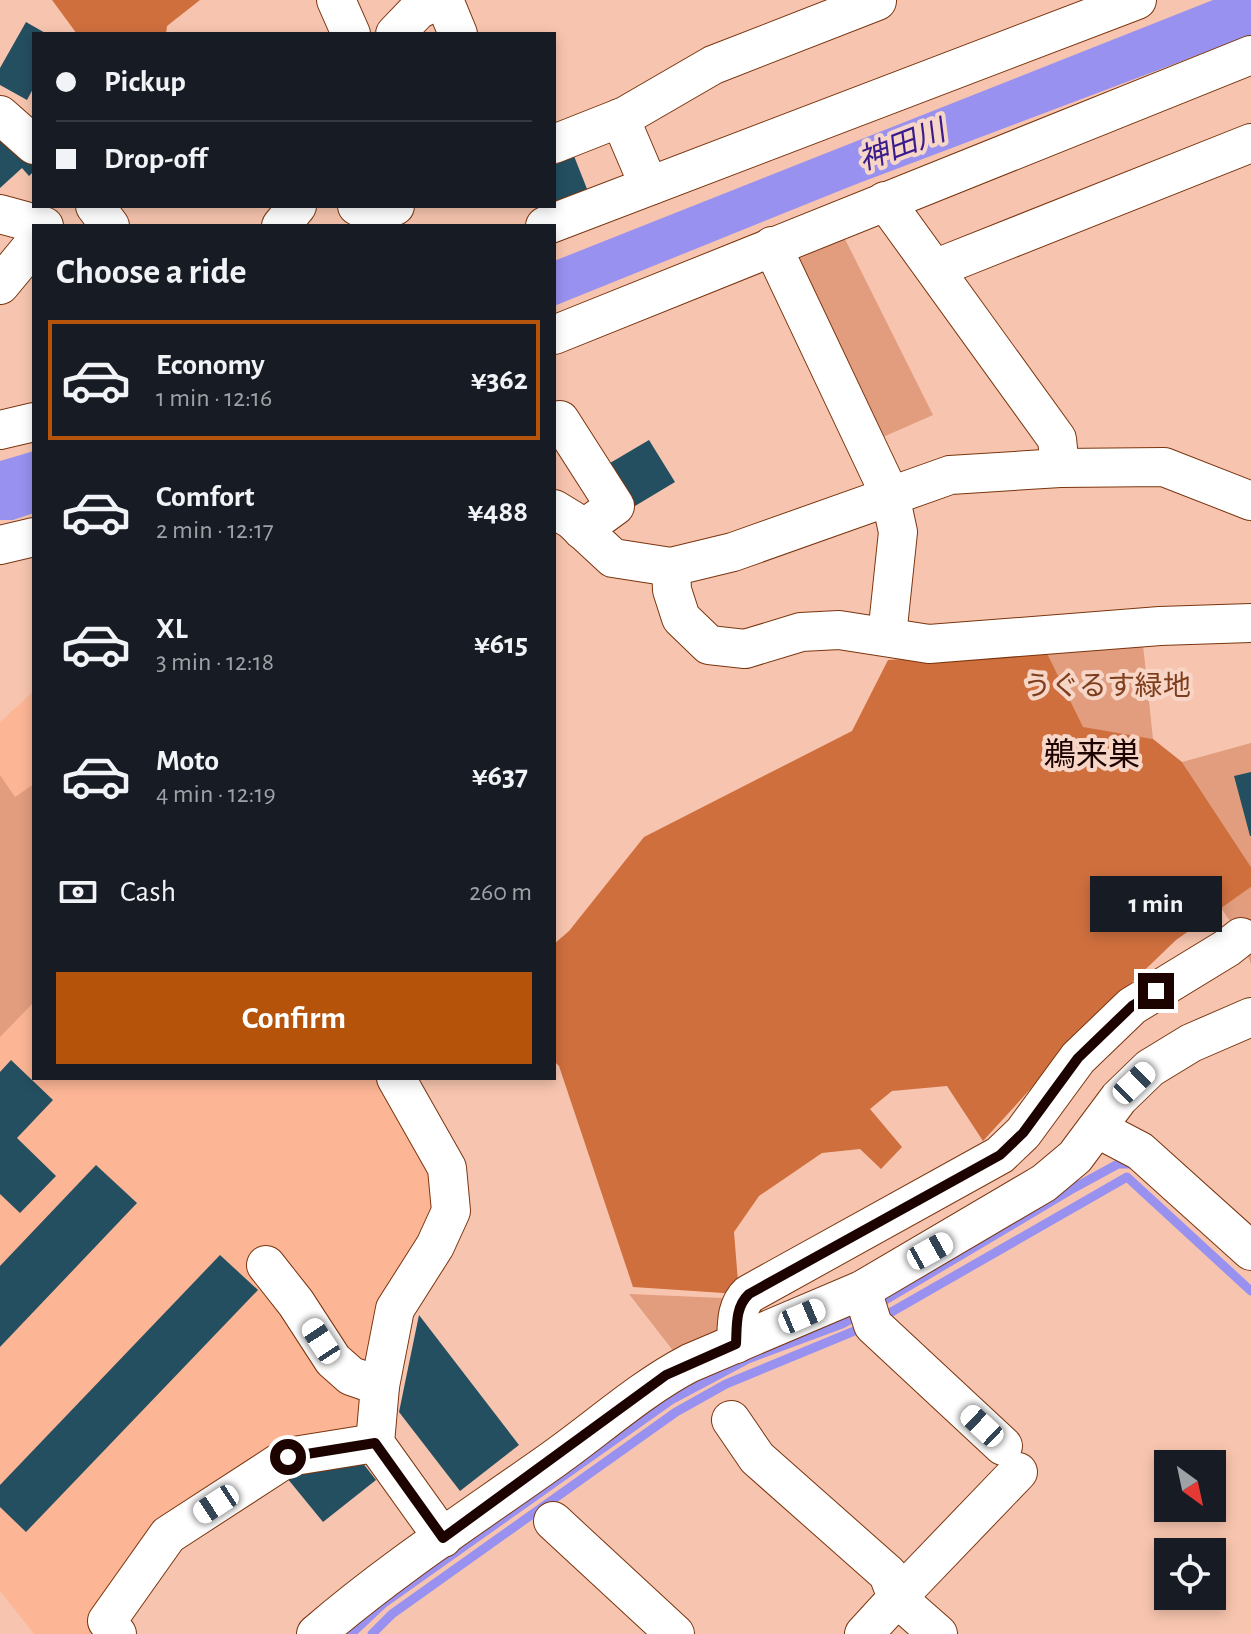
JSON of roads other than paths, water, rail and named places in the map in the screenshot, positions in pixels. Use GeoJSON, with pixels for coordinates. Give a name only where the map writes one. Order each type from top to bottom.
{"type":"FeatureCollection","features":[{"type":"Feature","properties":{"kind":"street"},"geometry":{"type":"LineString","coordinates":[[336,0],[350,32]]}},
{"type":"Feature","properties":{"kind":"street"},"geometry":{"type":"LineString","coordinates":[[397,32],[418,10],[441,0],[457,32]]}},
{"type":"Feature","properties":{"kind":"street"},"geometry":{"type":"LineString","coordinates":[[550,224],[1137,0]]}},
{"type":"Feature","properties":{"kind":"street"},"geometry":{"type":"LineString","coordinates":[[556,143],[620,118],[713,65],[877,1]]}},
{"type":"Feature","properties":{"kind":"street"},"geometry":{"type":"LineString","coordinates":[[556,334],[1251,55]]}},
{"type":"Feature","properties":{"kind":"street"},"geometry":{"type":"LineString","coordinates":[[0,115],[32,143]]}},
{"type":"Feature","properties":{"kind":"street"},"geometry":{"type":"LineString","coordinates":[[620,118],[649,186]]}},
{"type":"Feature","properties":{"kind":"street"},"geometry":{"type":"LineString","coordinates":[[939,275],[949,263],[1251,143]]}},
{"type":"Feature","properties":{"kind":"street"},"geometry":{"type":"LineString","coordinates":[[885,201],[1057,439],[1060,468]]}},
{"type":"Feature","properties":{"kind":"street"},"geometry":{"type":"LineString","coordinates":[[283,224],[295,208]]}},
{"type":"Feature","properties":{"kind":"street"},"geometry":{"type":"LineString","coordinates":[[361,208],[374,214],[390,208]]}},
{"type":"Feature","properties":{"kind":"street"},"geometry":{"type":"LineString","coordinates":[[0,214],[37,224]]}},
{"type":"Feature","properties":{"kind":"street"},"geometry":{"type":"LineString","coordinates":[[0,285],[32,246]]}},
{"type":"Feature","properties":{"kind":"street"},"geometry":{"type":"LineString","coordinates":[[772,246],[890,495],[898,532],[887,636]]}},
{"type":"Feature","properties":{"kind":"street"},"geometry":{"type":"LineString","coordinates":[[560,420],[615,506],[568,520]]}},
{"type":"Feature","properties":{"kind":"street"},"geometry":{"type":"LineString","coordinates":[[0,430],[32,422]]}},
{"type":"Feature","properties":{"kind":"street"},"geometry":{"type":"LineString","coordinates":[[568,520],[613,558],[671,567],[733,552],[950,475],[1060,468],[1164,467],[1251,501]]}},
{"type":"Feature","properties":{"kind":"street"},"geometry":{"type":"LineString","coordinates":[[0,545],[32,537]]}},
{"type":"Feature","properties":{"kind":"street"},"geometry":{"type":"LineString","coordinates":[[671,567],[672,590],[681,618],[709,645],[745,649],[801,632],[839,630],[929,644],[1160,626],[1251,623]]}},
{"type":"Feature","properties":{"kind":"street"},"geometry":{"type":"LineString","coordinates":[[736,1344],[738,1312],[749,1294],[1000,1155],[1023,1133],[1078,1058],[1132,1006],[1241,937]]}},
{"type":"Feature","properties":{"kind":"street"},"geometry":{"type":"LineString","coordinates":[[316,1634],[369,1588],[443,1538],[666,1375],[736,1344],[867,1308],[1044,1183],[1075,1157],[1119,1098],[1150,1068],[1191,1043],[1250,1022]]}},
{"type":"Feature","properties":{"kind":"street"},"geometry":{"type":"LineString","coordinates":[[397,1080],[447,1168],[451,1211],[435,1246],[395,1309],[380,1386],[375,1443],[443,1538]]}},
{"type":"Feature","properties":{"kind":"street"},"geometry":{"type":"LineString","coordinates":[[1098,1129],[1140,1151],[1251,1251]]}},
{"type":"Feature","properties":{"kind":"street"},"geometry":{"type":"LineString","coordinates":[[266,1265],[296,1303],[333,1360],[351,1376],[380,1386]]}},
{"type":"Feature","properties":{"kind":"street"},"geometry":{"type":"LineString","coordinates":[[864,1634],[1011,1459],[867,1308]]}},
{"type":"Feature","properties":{"kind":"street"},"geometry":{"type":"LineString","coordinates":[[731,1420],[757,1458],[888,1574],[897,1598],[938,1634]]}},
{"type":"Feature","properties":{"kind":"street"},"geometry":{"type":"LineString","coordinates":[[117,1634],[107,1621],[168,1535],[288,1457],[375,1443]]}},
{"type":"Feature","properties":{"kind":"street"},"geometry":{"type":"LineString","coordinates":[[553,1521],[675,1634]]}},
{"type":"Feature","properties":{"kind":"water","name":"神田川"},"geometry":{"type":"Polygon","coordinates":[[[1213,0],[1251,0],[1251,35],[854,185],[556,305],[556,260],[1213,0]]]}},
{"type":"Feature","properties":{"kind":"water"},"geometry":{"type":"Polygon","coordinates":[[[32,452],[32,514],[13,520],[0,520],[0,461],[32,452]]]}},
{"type":"Feature","properties":{"kind":"waterway"},"geometry":{"type":"LineString","coordinates":[[877,1305],[1074,1188],[1118,1164],[1132,1164]]}},
{"type":"Feature","properties":{"kind":"waterway"},"geometry":{"type":"LineString","coordinates":[[881,1318],[1127,1177],[1251,1291]]}},
{"type":"Feature","properties":{"kind":"waterway"},"geometry":{"type":"LineString","coordinates":[[351,1634],[384,1603],[671,1400],[748,1359],[861,1314]]}},
{"type":"Feature","properties":{"kind":"waterway"},"geometry":{"type":"LineString","coordinates":[[372,1634],[392,1614],[676,1412],[726,1384],[864,1327]]}},
{"type":"Feature","properties":{"kind":"district","name":"鵜来巣"},"geometry":{"type":"Point","coordinates":[1092,755]}},
{"type":"Feature","properties":{"kind":"park label","name":"うぐるす緑地"},"geometry":{"type":"Point","coordinates":[1107,687]}}]}
